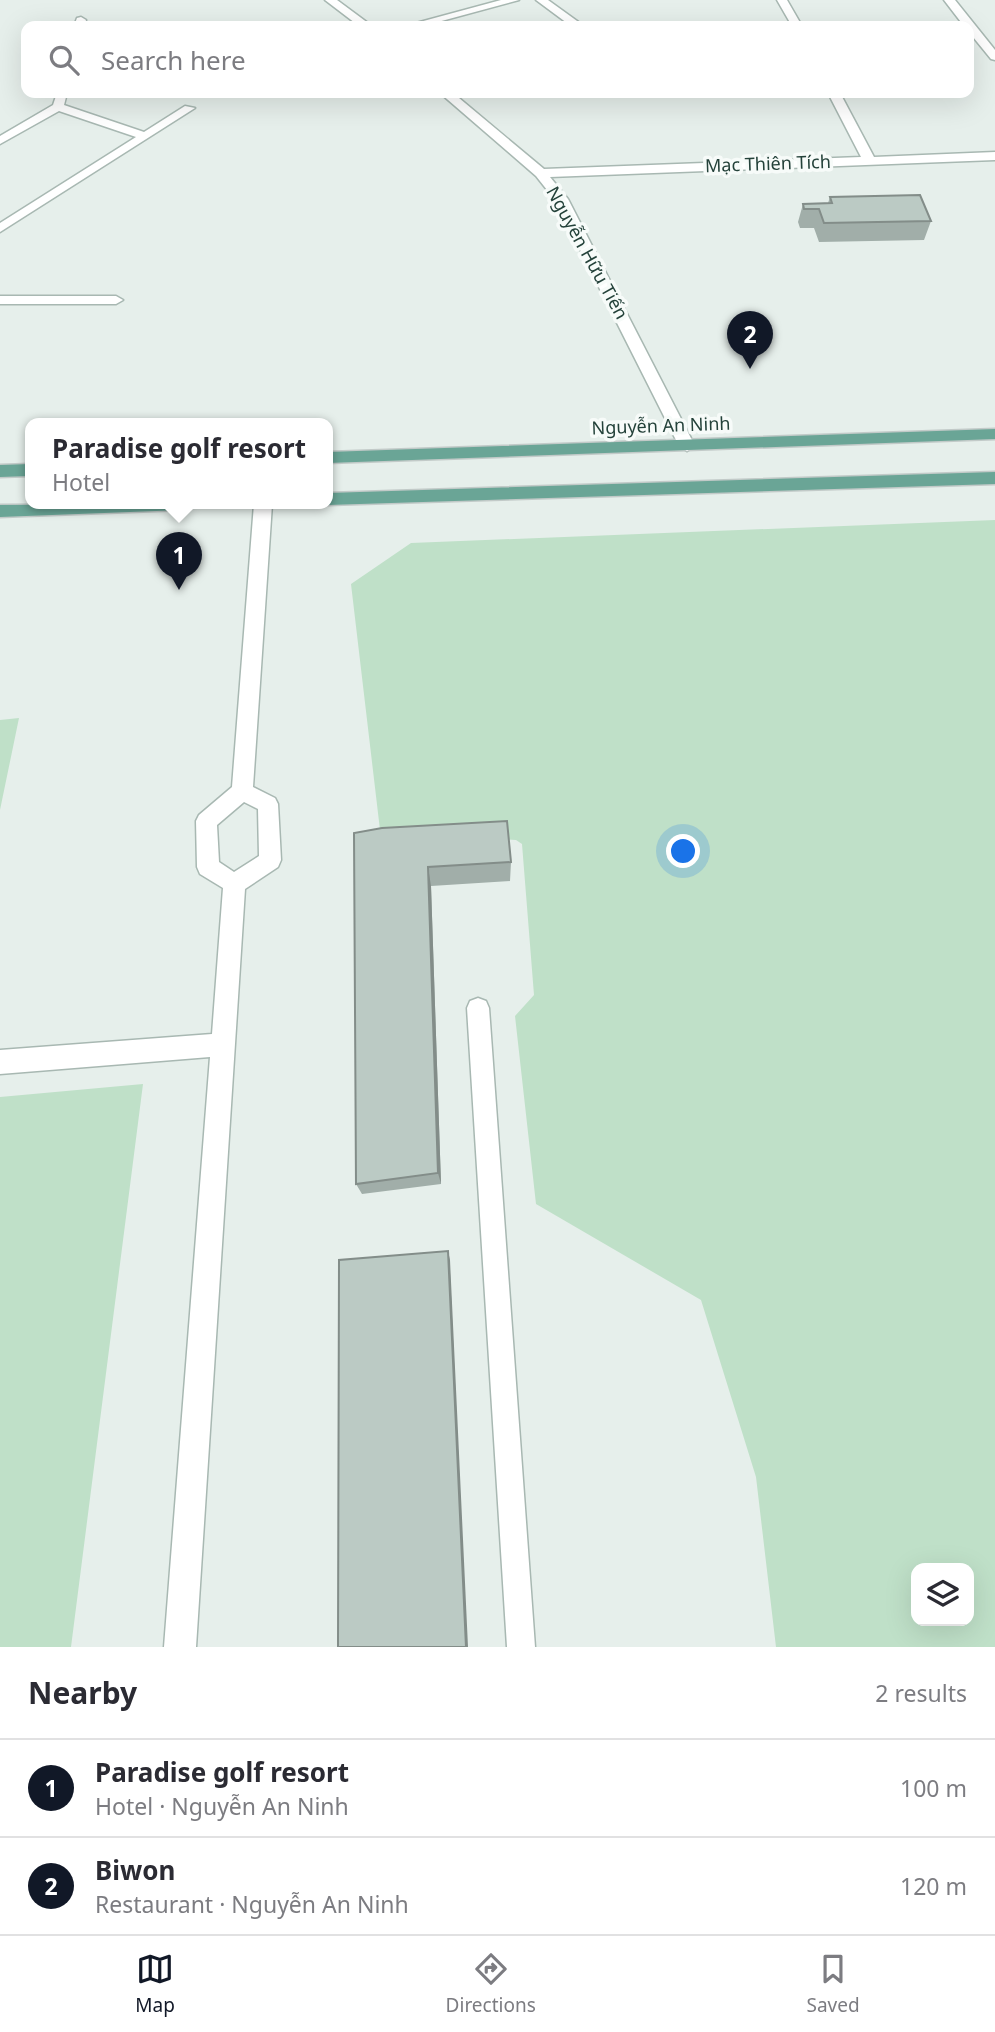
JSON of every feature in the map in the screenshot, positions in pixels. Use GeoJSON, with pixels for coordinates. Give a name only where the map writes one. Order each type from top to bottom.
{"type":"FeatureCollection","features":[{"type":"Feature","properties":{"kind":"main road","name":"Nguyễn An Ninh"},"geometry":{"type":"LineString","coordinates":[[333,458],[995,434]]}},
{"type":"Feature","properties":{"kind":"main road"},"geometry":{"type":"LineString","coordinates":[[0,471],[25,470]]}},
{"type":"Feature","properties":{"kind":"main road"},"geometry":{"type":"LineString","coordinates":[[333,499],[995,478]]}},
{"type":"Feature","properties":{"kind":"main road"},"geometry":{"type":"LineString","coordinates":[[0,511],[52,509]]}},
{"type":"Feature","properties":{"kind":"street"},"geometry":{"type":"LineString","coordinates":[[330,0],[359,21]]}},
{"type":"Feature","properties":{"kind":"street"},"geometry":{"type":"LineString","coordinates":[[431,21],[513,0]]}},
{"type":"Feature","properties":{"kind":"street"},"geometry":{"type":"LineString","coordinates":[[541,0],[571,21]]}},
{"type":"Feature","properties":{"kind":"street"},"geometry":{"type":"LineString","coordinates":[[782,0],[794,21]]}},
{"type":"Feature","properties":{"kind":"street"},"geometry":{"type":"LineString","coordinates":[[949,0],[966,21]]}},
{"type":"Feature","properties":{"kind":"street"},"geometry":{"type":"LineString","coordinates":[[974,31],[995,57]]}},
{"type":"Feature","properties":{"kind":"street","name":"Nguyễn Hữu Tiến"},"geometry":{"type":"LineString","coordinates":[[452,98],[541,173],[561,199],[687,446]]}},
{"type":"Feature","properties":{"kind":"street"},"geometry":{"type":"LineString","coordinates":[[837,98],[869,160]]}},
{"type":"Feature","properties":{"kind":"street","name":"Mạc Thiên Tích"},"geometry":{"type":"LineString","coordinates":[[541,173],[995,156]]}},
{"type":"Feature","properties":{"kind":"street"},"geometry":{"type":"LineString","coordinates":[[234,884],[208,867],[206,821],[242,791],[263,509]]}},
{"type":"Feature","properties":{"kind":"street"},"geometry":{"type":"LineString","coordinates":[[234,884],[270,860],[268,804],[242,791]]}},
{"type":"Feature","properties":{"kind":"street"},"geometry":{"type":"LineString","coordinates":[[180,1647],[234,884]]}},
{"type":"Feature","properties":{"kind":"street"},"geometry":{"type":"LineString","coordinates":[[0,1062],[222,1045]]}},
{"type":"Feature","properties":{"kind":"lane"},"geometry":{"type":"LineString","coordinates":[[0,141],[58,107],[61,98]]}},
{"type":"Feature","properties":{"kind":"lane"},"geometry":{"type":"LineString","coordinates":[[58,107],[145,136]]}},
{"type":"Feature","properties":{"kind":"lane"},"geometry":{"type":"LineString","coordinates":[[0,228],[190,108]]}},
{"type":"Feature","properties":{"kind":"lane"},"geometry":{"type":"LineString","coordinates":[[0,300],[116,300]]}},
{"type":"Feature","properties":{"kind":"lane"},"geometry":{"type":"LineString","coordinates":[[478,1008],[521,1647]]}},
{"type":"Feature","properties":{"kind":"green space"},"geometry":{"type":"Polygon","coordinates":[[[995,520],[995,1647],[776,1647],[756,1477],[701,1300],[536,1204],[515,1016],[534,995],[522,844],[516,840],[380,830],[351,584],[411,543],[995,520]]]}},
{"type":"Feature","properties":{"kind":"green space"},"geometry":{"type":"Polygon","coordinates":[[[19,718],[0,810],[0,720],[19,718]]]}},
{"type":"Feature","properties":{"kind":"green space"},"geometry":{"type":"Polygon","coordinates":[[[143,1084],[71,1647],[0,1647],[0,1097],[143,1084]]]}},
{"type":"Feature","properties":{"kind":"building"},"geometry":{"type":"Polygon","coordinates":[[[920,195],[931,221],[824,223],[819,209],[804,209],[803,204],[832,203],[830,197],[920,195]]]}},
{"type":"Feature","properties":{"kind":"building"},"geometry":{"type":"Polygon","coordinates":[[[507,821],[511,862],[428,867],[438,1173],[356,1184],[354,833],[382,828],[507,821]]]}},
{"type":"Feature","properties":{"kind":"building"},"geometry":{"type":"Polygon","coordinates":[[[448,1251],[466,1647],[338,1647],[339,1260],[448,1251]]]}},
{"type":"Feature","properties":{"kind":"place","name":"Biwon"},"geometry":{"type":"Point","coordinates":[750,369]}},
{"type":"Feature","properties":{"kind":"place","name":"Paradise golf resort"},"geometry":{"type":"Point","coordinates":[179,590]}}]}
